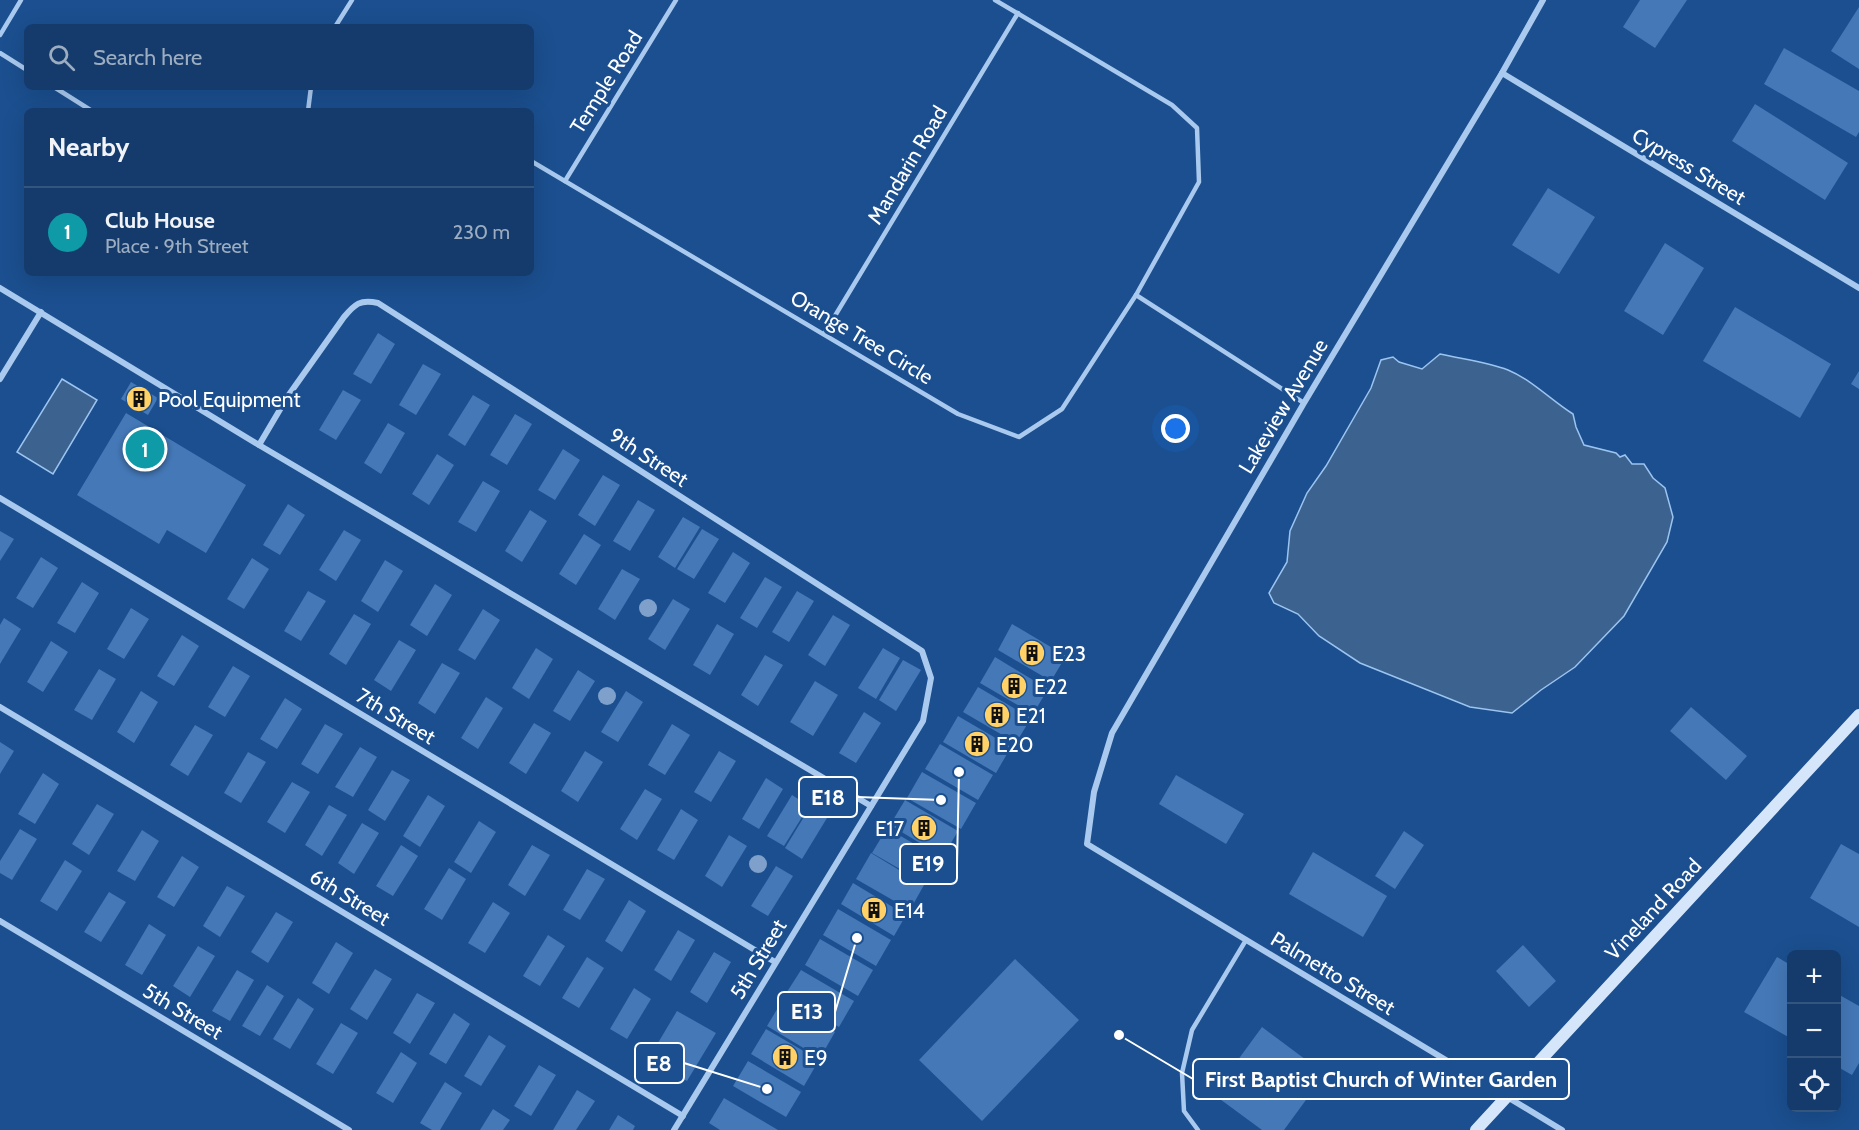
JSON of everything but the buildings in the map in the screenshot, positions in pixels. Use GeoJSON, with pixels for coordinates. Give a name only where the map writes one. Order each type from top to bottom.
{"type":"FeatureCollection","features":[{"type":"Feature","properties":{"kind":"main road","name":"Vineland Road"},"geometry":{"type":"LineString","coordinates":[[1476,1130],[1859,715]]}},
{"type":"Feature","properties":{"kind":"street","name":"Lakeview Avenue"},"geometry":{"type":"LineString","coordinates":[[1087,844],[1094,792],[1112,733],[1543,0]]}},
{"type":"Feature","properties":{"kind":"street","name":"Cypress Street"},"geometry":{"type":"LineString","coordinates":[[1502,73],[1859,287]]}},
{"type":"Feature","properties":{"kind":"street"},"geometry":{"type":"LineString","coordinates":[[0,288],[259,445],[871,806]]}},
{"type":"Feature","properties":{"kind":"street","name":"9th Street"},"geometry":{"type":"LineString","coordinates":[[259,445],[288,396],[354,305],[367,301],[378,303],[922,651],[931,678],[923,721],[871,806]]}},
{"type":"Feature","properties":{"kind":"street"},"geometry":{"type":"LineString","coordinates":[[0,379],[41,312]]}},
{"type":"Feature","properties":{"kind":"street","name":"7th Street"},"geometry":{"type":"LineString","coordinates":[[0,498],[775,962]]}},
{"type":"Feature","properties":{"kind":"street","name":"6th Street"},"geometry":{"type":"LineString","coordinates":[[0,707],[682,1116]]}},
{"type":"Feature","properties":{"kind":"street","name":"5th Street"},"geometry":{"type":"LineString","coordinates":[[674,1130],[871,806]]}},
{"type":"Feature","properties":{"kind":"street","name":"Palmetto Street"},"geometry":{"type":"LineString","coordinates":[[1087,844],[1562,1130]]}},
{"type":"Feature","properties":{"kind":"street","name":"5th Street"},"geometry":{"type":"LineString","coordinates":[[0,921],[350,1130]]}},
{"type":"Feature","properties":{"kind":"lane"},"geometry":{"type":"LineString","coordinates":[[0,34],[21,0]]}},
{"type":"Feature","properties":{"kind":"lane"},"geometry":{"type":"LineString","coordinates":[[337,24],[352,0]]}},
{"type":"Feature","properties":{"kind":"lane","name":"Temple Road"},"geometry":{"type":"LineString","coordinates":[[565,181],[676,0]]}},
{"type":"Feature","properties":{"kind":"lane","name":"Orange Tree Circle"},"geometry":{"type":"LineString","coordinates":[[534,163],[958,414],[1019,437],[1062,409],[1136,295],[1199,182],[1197,128],[1172,105],[995,0]]}},
{"type":"Feature","properties":{"kind":"lane","name":"Mandarin Road"},"geometry":{"type":"LineString","coordinates":[[824,334],[1018,13]]}},
{"type":"Feature","properties":{"kind":"lane"},"geometry":{"type":"LineString","coordinates":[[0,53],[24,68]]}},
{"type":"Feature","properties":{"kind":"lane"},"geometry":{"type":"LineString","coordinates":[[59,90],[88,108]]}},
{"type":"Feature","properties":{"kind":"lane"},"geometry":{"type":"LineString","coordinates":[[308,108],[312,90]]}},
{"type":"Feature","properties":{"kind":"lane"},"geometry":{"type":"LineString","coordinates":[[1136,295],[1304,403]]}},
{"type":"Feature","properties":{"kind":"lane"},"geometry":{"type":"LineString","coordinates":[[1198,1130],[1184,1111],[1182,1073],[1192,1030],[1246,940]]}},
{"type":"Feature","properties":{"kind":"water"},"geometry":{"type":"Polygon","coordinates":[[[1440,354],[1500,367],[1517,374],[1533,385],[1573,414],[1584,445],[1616,453],[1620,457],[1625,455],[1632,464],[1644,464],[1653,478],[1665,488],[1673,517],[1667,542],[1624,616],[1575,667],[1512,713],[1470,707],[1360,663],[1319,636],[1298,614],[1274,603],[1269,593],[1287,562],[1290,531],[1307,493],[1326,466],[1371,388],[1381,360],[1393,357],[1399,362],[1422,369],[1440,354]]]}},
{"type":"Feature","properties":{"kind":"water"},"geometry":{"type":"Polygon","coordinates":[[[62,379],[97,400],[53,474],[17,452],[62,379]]]}},
{"type":"Feature","properties":{"kind":"place","name":"Pool Equipment"},"geometry":{"type":"Point","coordinates":[139,399]}},
{"type":"Feature","properties":{"kind":"place","name":"Club House"},"geometry":{"type":"Point","coordinates":[145,449]}},
{"type":"Feature","properties":{"kind":"place","name":"E23"},"geometry":{"type":"Point","coordinates":[1032,653]}},
{"type":"Feature","properties":{"kind":"place","name":"E22"},"geometry":{"type":"Point","coordinates":[1014,686]}},
{"type":"Feature","properties":{"kind":"place","name":"E21"},"geometry":{"type":"Point","coordinates":[997,715]}},
{"type":"Feature","properties":{"kind":"place","name":"E20"},"geometry":{"type":"Point","coordinates":[977,744]}},
{"type":"Feature","properties":{"kind":"place","name":"E19"},"geometry":{"type":"Point","coordinates":[959,772]}},
{"type":"Feature","properties":{"kind":"place","name":"E18"},"geometry":{"type":"Point","coordinates":[941,800]}},
{"type":"Feature","properties":{"kind":"place","name":"E17"},"geometry":{"type":"Point","coordinates":[924,828]}},
{"type":"Feature","properties":{"kind":"place","name":"E14"},"geometry":{"type":"Point","coordinates":[874,910]}},
{"type":"Feature","properties":{"kind":"place","name":"E13"},"geometry":{"type":"Point","coordinates":[857,938]}},
{"type":"Feature","properties":{"kind":"place","name":"First Baptist Church of Winter Garden"},"geometry":{"type":"Point","coordinates":[1119,1035]}},
{"type":"Feature","properties":{"kind":"place","name":"E9"},"geometry":{"type":"Point","coordinates":[785,1057]}},
{"type":"Feature","properties":{"kind":"place","name":"E8"},"geometry":{"type":"Point","coordinates":[767,1089]}}]}
